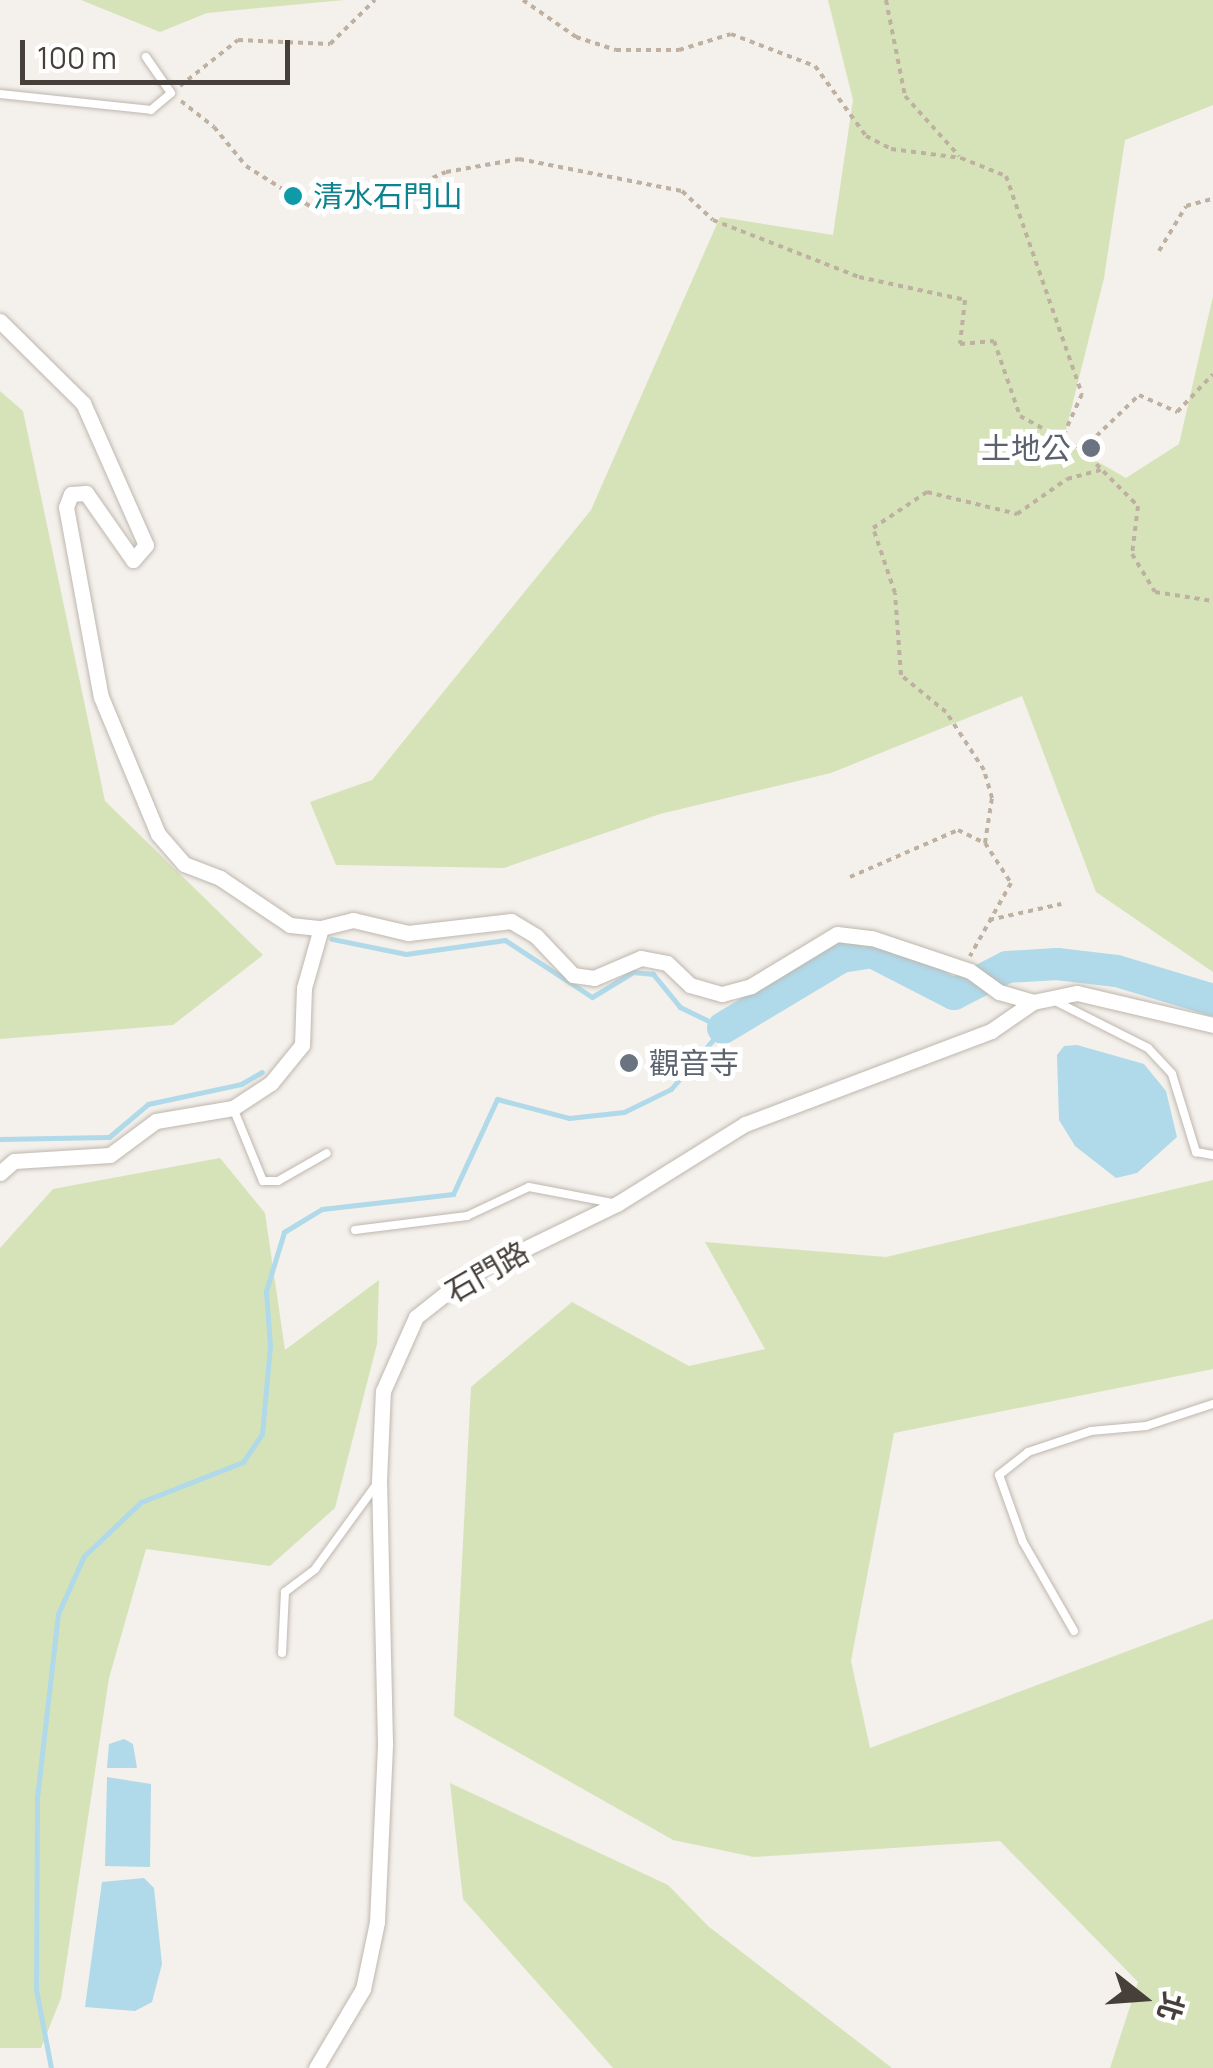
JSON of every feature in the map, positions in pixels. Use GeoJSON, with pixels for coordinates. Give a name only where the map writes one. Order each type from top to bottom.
{"type":"FeatureCollection","features":[{"type":"Feature","properties":{"kind":"street"},"geometry":{"type":"LineString","coordinates":[[0,321],[83,403],[146,545],[133,560],[86,493],[71,494],[66,508],[101,697],[158,834],[184,864],[220,878],[290,926],[322,928],[353,920],[408,933],[511,921],[536,936],[572,975],[594,978],[642,958],[668,964],[690,985],[722,994],[750,986],[837,934],[872,938],[970,971],[1000,992],[1034,1002]]}},
{"type":"Feature","properties":{"kind":"street"},"geometry":{"type":"LineString","coordinates":[[0,1173],[14,1160],[110,1154],[156,1121],[233,1108],[271,1083],[302,1045],[304,988],[322,928]]}},
{"type":"Feature","properties":{"kind":"street","name":"石門路"},"geometry":{"type":"LineString","coordinates":[[316,2068],[362,1990],[377,1922],[385,1743],[378,1481],[383,1391],[416,1316],[465,1278],[618,1204],[745,1124],[991,1031],[1034,1002],[1077,993],[1213,1025]]}},
{"type":"Feature","properties":{"kind":"lane"},"geometry":{"type":"LineString","coordinates":[[0,94],[151,110],[171,94],[146,57]]}},
{"type":"Feature","properties":{"kind":"lane"},"geometry":{"type":"LineString","coordinates":[[1051,999],[1148,1048],[1172,1074],[1196,1152],[1213,1155]]}},
{"type":"Feature","properties":{"kind":"lane"},"geometry":{"type":"LineString","coordinates":[[233,1108],[263,1181],[278,1180],[327,1154]]}},
{"type":"Feature","properties":{"kind":"lane"},"geometry":{"type":"LineString","coordinates":[[355,1230],[467,1216],[529,1187],[618,1204]]}},
{"type":"Feature","properties":{"kind":"lane"},"geometry":{"type":"LineString","coordinates":[[1074,1631],[1024,1542],[999,1475],[1028,1452],[1091,1431],[1146,1426],[1213,1404]]}},
{"type":"Feature","properties":{"kind":"lane"},"geometry":{"type":"LineString","coordinates":[[282,1653],[285,1592],[315,1569],[378,1481]]}},
{"type":"Feature","properties":{"kind":"path"},"geometry":{"type":"LineString","coordinates":[[375,0],[330,44],[238,40],[171,94],[214,127],[246,166],[313,208],[387,198],[446,172],[520,159],[682,191],[713,220],[840,270],[965,300],[960,344],[994,341],[1020,416],[1082,450],[1138,506],[1132,554],[1155,592],[1213,601]]}},
{"type":"Feature","properties":{"kind":"path"},"geometry":{"type":"LineString","coordinates":[[523,0],[576,38],[616,50],[679,50],[731,34],[815,66],[866,136],[891,150],[961,158],[1006,176],[1082,394],[1062,438]]}},
{"type":"Feature","properties":{"kind":"path"},"geometry":{"type":"LineString","coordinates":[[886,0],[905,96],[961,158]]}},
{"type":"Feature","properties":{"kind":"path"},"geometry":{"type":"LineString","coordinates":[[1158,252],[1186,206],[1213,199]]}},
{"type":"Feature","properties":{"kind":"path"},"geometry":{"type":"LineString","coordinates":[[1082,450],[1139,395],[1177,412],[1213,374]]}},
{"type":"Feature","properties":{"kind":"path"},"geometry":{"type":"LineString","coordinates":[[985,843],[992,798],[984,770],[972,743],[946,712],[901,675],[895,593],[873,528],[927,492],[1017,514],[1067,478],[1101,470]]}},
{"type":"Feature","properties":{"kind":"path"},"geometry":{"type":"LineString","coordinates":[[850,877],[958,830],[985,843],[1011,884],[970,951],[970,971]]}},
{"type":"Feature","properties":{"kind":"path"},"geometry":{"type":"LineString","coordinates":[[989,920],[1061,904]]}},
{"type":"Feature","properties":{"kind":"green space"},"geometry":{"type":"Polygon","coordinates":[[[81,0],[344,0],[207,13],[160,32],[81,0]]]}},
{"type":"Feature","properties":{"kind":"green space"},"geometry":{"type":"Polygon","coordinates":[[[828,0],[1213,0],[1213,105],[1125,140],[1104,278],[1063,442],[1126,478],[1179,444],[1213,296],[1213,972],[1096,892],[1022,696],[831,773],[660,814],[504,868],[336,865],[310,802],[372,780],[591,510],[720,217],[833,235],[853,100],[828,0]]]}},
{"type":"Feature","properties":{"kind":"green space"},"geometry":{"type":"Polygon","coordinates":[[[0,391],[23,411],[105,801],[263,955],[173,1025],[0,1039],[0,391]]]}},
{"type":"Feature","properties":{"kind":"green space"},"geometry":{"type":"Polygon","coordinates":[[[220,1158],[265,1213],[285,1350],[379,1280],[377,1344],[335,1508],[270,1566],[146,1549],[109,1678],[61,1998],[41,2048],[0,2048],[0,1248],[53,1189],[220,1158]]]}},
{"type":"Feature","properties":{"kind":"green space"},"geometry":{"type":"Polygon","coordinates":[[[1213,1180],[1213,1369],[894,1433],[851,1661],[870,1748],[1213,1619],[1213,2068],[1110,2068],[1138,1982],[1000,1841],[754,1857],[673,1840],[454,1716],[471,1387],[572,1302],[689,1366],[765,1349],[705,1242],[886,1257],[1213,1180]]]}},
{"type":"Feature","properties":{"kind":"green space"},"geometry":{"type":"Polygon","coordinates":[[[450,1783],[668,1885],[708,1926],[892,2068],[613,2068],[463,1899],[450,1783]]]}},
{"type":"Feature","properties":{"kind":"water"},"geometry":{"type":"Polygon","coordinates":[[[1077,1045],[1144,1064],[1166,1091],[1177,1137],[1137,1173],[1116,1178],[1075,1146],[1059,1120],[1057,1055],[1064,1046],[1077,1045]]]}},
{"type":"Feature","properties":{"kind":"water"},"geometry":{"type":"Polygon","coordinates":[[[124,1739],[133,1744],[137,1768],[107,1768],[109,1744],[124,1739]]]}},
{"type":"Feature","properties":{"kind":"water"},"geometry":{"type":"Polygon","coordinates":[[[107,1777],[151,1784],[150,1867],[105,1866],[107,1777]]]}},
{"type":"Feature","properties":{"kind":"water"},"geometry":{"type":"Polygon","coordinates":[[[144,1878],[154,1888],[162,1964],[152,2002],[135,2011],[85,2007],[102,1882],[144,1878]]]}},
{"type":"Feature","properties":{"kind":"waterway"},"geometry":{"type":"LineString","coordinates":[[51,2068],[36,1989],[37,1798],[58,1614],[84,1556],[141,1502],[243,1462],[262,1434],[270,1346],[266,1291],[284,1232],[322,1209],[453,1194],[497,1099],[569,1118],[624,1112],[671,1089],[723,1028],[680,1007],[653,974],[633,972],[592,997],[505,940],[406,954],[332,939]]}},
{"type":"Feature","properties":{"kind":"waterway"},"geometry":{"type":"LineString","coordinates":[[723,1028],[841,957],[872,952],[954,994],[1007,967],[1057,964],[1117,971],[1213,1000]]}},
{"type":"Feature","properties":{"kind":"waterway"},"geometry":{"type":"LineString","coordinates":[[0,1139],[109,1137],[148,1104],[241,1084],[262,1072]]}},
{"type":"Feature","properties":{"kind":"place","name":"清水石門山"},"geometry":{"type":"Point","coordinates":[293,196]}},
{"type":"Feature","properties":{"kind":"place","name":"土地公"},"geometry":{"type":"Point","coordinates":[1091,448]}},
{"type":"Feature","properties":{"kind":"place","name":"觀音寺"},"geometry":{"type":"Point","coordinates":[629,1063]}}]}
